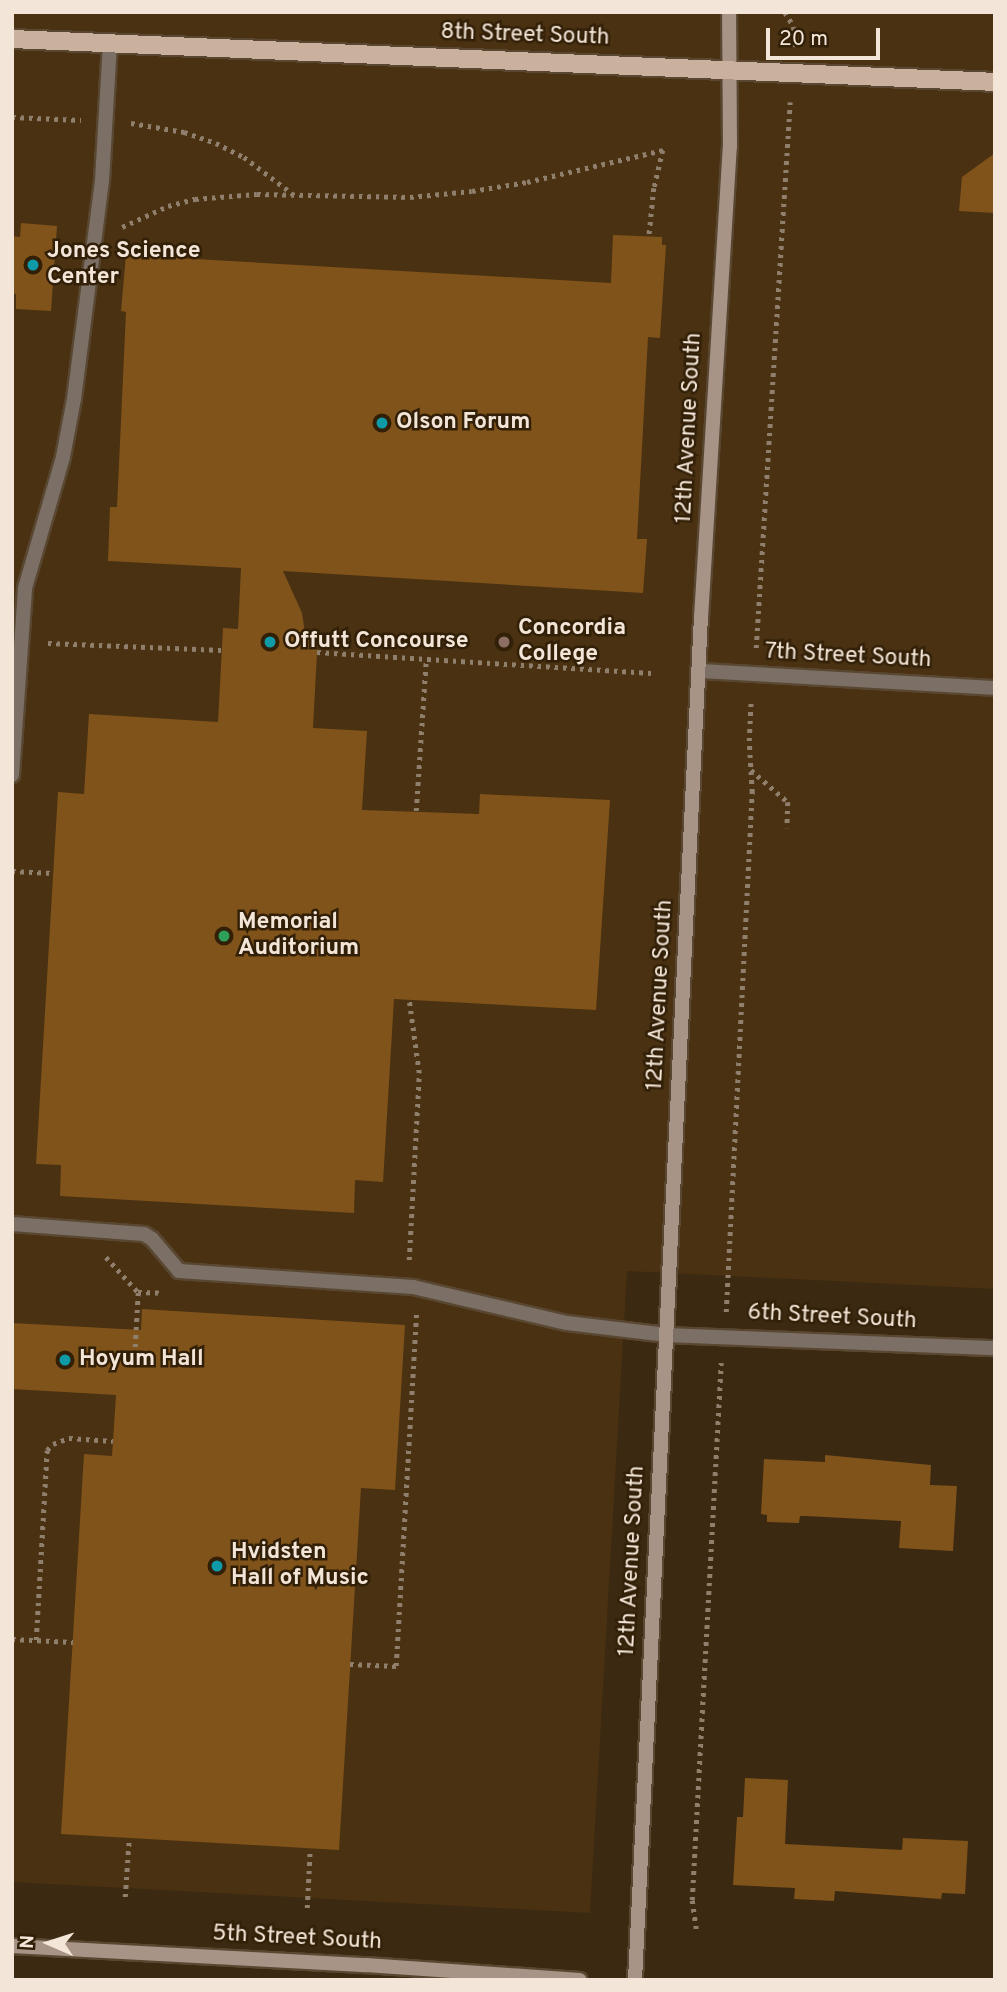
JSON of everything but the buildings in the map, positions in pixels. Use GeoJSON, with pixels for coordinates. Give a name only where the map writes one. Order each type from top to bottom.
{"type":"FeatureCollection","features":[{"type":"Feature","properties":{"kind":"main road","name":"8th Street South"},"geometry":{"type":"LineString","coordinates":[[12,38],[995,82]]}},
{"type":"Feature","properties":{"kind":"street","name":"12th Avenue South"},"geometry":{"type":"LineString","coordinates":[[635,1980],[700,671],[730,146],[729,12]]}},
{"type":"Feature","properties":{"kind":"street"},"geometry":{"type":"LineString","coordinates":[[12,775],[28,573],[54,493],[74,399],[92,240],[102,181],[110,44]]}},
{"type":"Feature","properties":{"kind":"street","name":"7th Street South"},"geometry":{"type":"LineString","coordinates":[[700,671],[995,688]]}},
{"type":"Feature","properties":{"kind":"street","name":"6th Street South"},"geometry":{"type":"LineString","coordinates":[[12,1224],[144,1234],[152,1239],[179,1271],[413,1287],[567,1323],[667,1335],[995,1348]]}},
{"type":"Feature","properties":{"kind":"street","name":"5th Street South"},"geometry":{"type":"LineString","coordinates":[[12,1946],[366,1965],[579,1980]]}},
{"type":"Feature","properties":{"kind":"path"},"geometry":{"type":"LineString","coordinates":[[12,117],[106,120],[150,125],[216,143],[244,158],[294,195]]}},
{"type":"Feature","properties":{"kind":"path"},"geometry":{"type":"LineString","coordinates":[[729,1284],[751,769],[749,741],[787,147]]}},
{"type":"Feature","properties":{"kind":"path"},"geometry":{"type":"LineString","coordinates":[[92,240],[168,206],[195,199],[257,194],[410,197],[472,191],[527,182],[663,150],[654,188],[649,237]]}},
{"type":"Feature","properties":{"kind":"path"},"geometry":{"type":"LineString","coordinates":[[22,642],[222,650]]}},
{"type":"Feature","properties":{"kind":"path"},"geometry":{"type":"LineString","coordinates":[[317,652],[655,673]]}},
{"type":"Feature","properties":{"kind":"path"},"geometry":{"type":"LineString","coordinates":[[416,811],[426,659]]}},
{"type":"Feature","properties":{"kind":"path"},"geometry":{"type":"LineString","coordinates":[[751,769],[789,803],[786,828]]}},
{"type":"Feature","properties":{"kind":"path"},"geometry":{"type":"LineString","coordinates":[[12,871],[53,873]]}},
{"type":"Feature","properties":{"kind":"path"},"geometry":{"type":"LineString","coordinates":[[350,1664],[396,1666],[416,1310],[408,1254],[419,1073],[409,1000]]}},
{"type":"Feature","properties":{"kind":"path"},"geometry":{"type":"LineString","coordinates":[[134,1364],[138,1292]]}},
{"type":"Feature","properties":{"kind":"path"},"geometry":{"type":"LineString","coordinates":[[696,1929],[692,1900],[718,1398]]}},
{"type":"Feature","properties":{"kind":"path"},"geometry":{"type":"LineString","coordinates":[[36,1640],[47,1450],[60,1440],[69,1438],[113,1441]]}},
{"type":"Feature","properties":{"kind":"path"},"geometry":{"type":"LineString","coordinates":[[12,1639],[73,1642]]}},
{"type":"Feature","properties":{"kind":"path"},"geometry":{"type":"LineString","coordinates":[[125,1897],[129,1838]]}},
{"type":"Feature","properties":{"kind":"path"},"geometry":{"type":"LineString","coordinates":[[307,1908],[310,1849]]}},
{"type":"Feature","properties":{"kind":"shaded area","name":"Concordia College"},"geometry":{"type":"Polygon","coordinates":[[[12,12],[995,12],[995,1289],[627,1271],[590,1913],[12,1882],[12,12]]]}},
{"type":"Feature","properties":{"kind":"place","name":"Jones Science Center"},"geometry":{"type":"Point","coordinates":[33,265]}},
{"type":"Feature","properties":{"kind":"place","name":"Olson Forum"},"geometry":{"type":"Point","coordinates":[382,423]}},
{"type":"Feature","properties":{"kind":"place","name":"Offutt Concourse"},"geometry":{"type":"Point","coordinates":[270,642]}},
{"type":"Feature","properties":{"kind":"place","name":"Concordia College"},"geometry":{"type":"Point","coordinates":[504,642]}},
{"type":"Feature","properties":{"kind":"place","name":"Memorial Auditorium"},"geometry":{"type":"Point","coordinates":[224,936]}},
{"type":"Feature","properties":{"kind":"place","name":"Hoyum Hall"},"geometry":{"type":"Point","coordinates":[65,1360]}},
{"type":"Feature","properties":{"kind":"place","name":"Hvidsten Hall of Music"},"geometry":{"type":"Point","coordinates":[217,1566]}}]}
